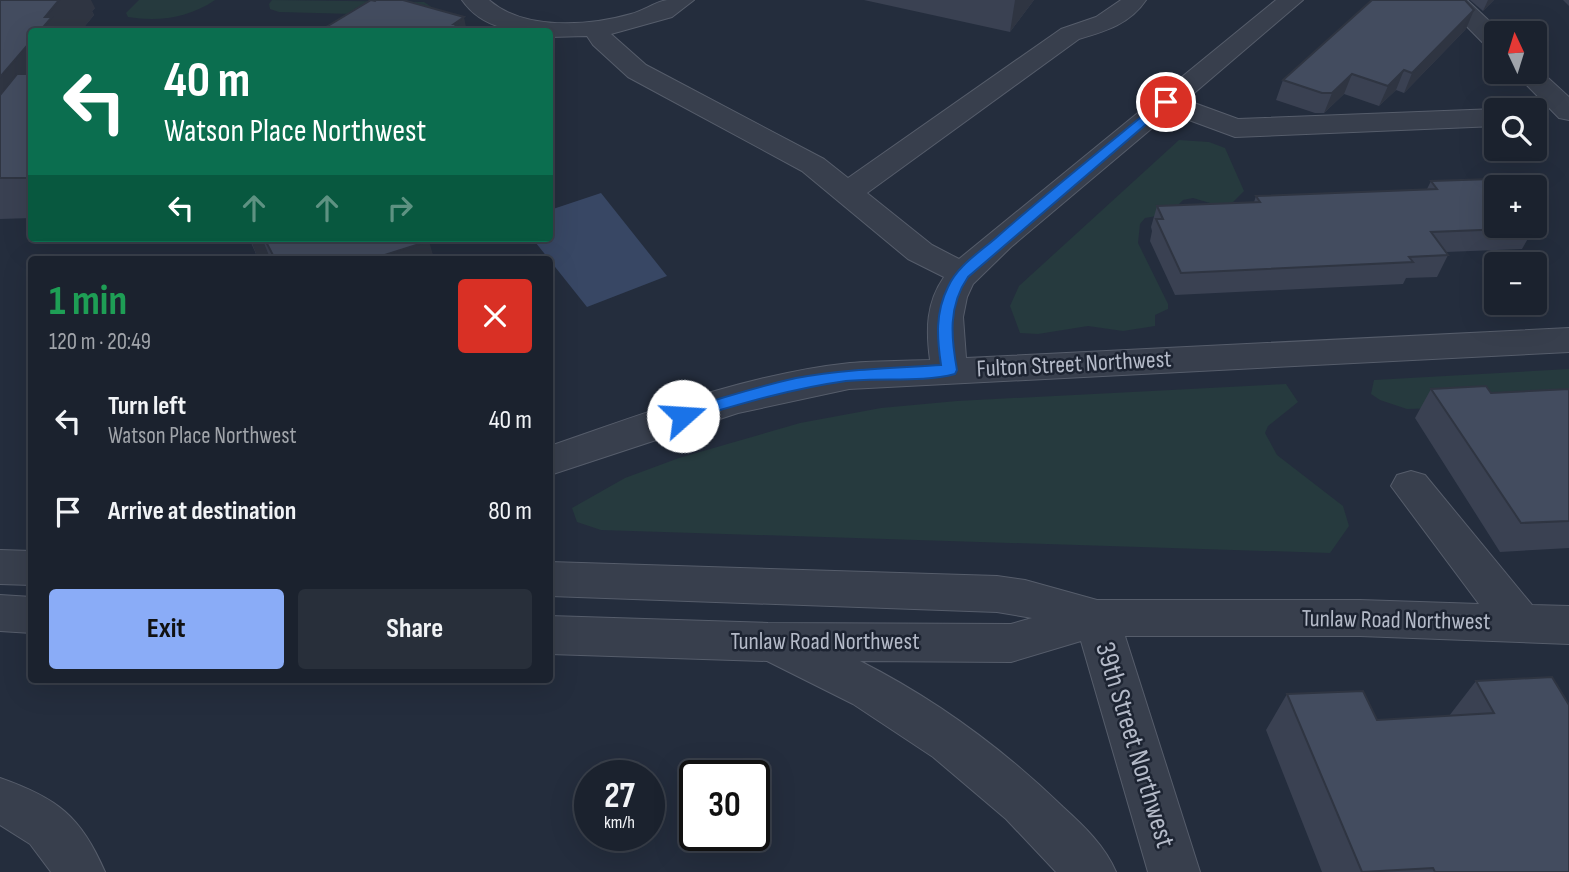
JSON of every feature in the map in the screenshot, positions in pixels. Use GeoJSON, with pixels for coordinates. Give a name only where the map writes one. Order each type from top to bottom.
{"type":"FeatureCollection","features":[{"type":"Feature","properties":{"kind":"street"},"geometry":{"type":"LineString","coordinates":[[474,0],[497,18],[543,28]]}},
{"type":"Feature","properties":{"kind":"street"},"geometry":{"type":"LineString","coordinates":[[553,29],[596,29],[648,18],[682,0]]}},
{"type":"Feature","properties":{"kind":"street"},"geometry":{"type":"LineString","coordinates":[[849,192],[1070,34],[1109,21],[1130,7],[1134,0]]}},
{"type":"Feature","properties":{"kind":"street"},"geometry":{"type":"LineString","coordinates":[[950,370],[945,341],[945,312],[955,286],[964,274],[1028,216],[1291,0]]}},
{"type":"Feature","properties":{"kind":"street"},"geometry":{"type":"LineString","coordinates":[[1453,0],[1484,30]]}},
{"type":"Feature","properties":{"kind":"street"},"geometry":{"type":"LineString","coordinates":[[596,29],[602,40],[637,71],[813,165],[920,252],[964,274]]}},
{"type":"Feature","properties":{"kind":"street"},"geometry":{"type":"LineString","coordinates":[[1539,84],[1569,114]]}},
{"type":"Feature","properties":{"kind":"street"},"geometry":{"type":"LineString","coordinates":[[1166,102],[1235,128],[1484,118]]}},
{"type":"Feature","properties":{"kind":"street"},"geometry":{"type":"LineString","coordinates":[[1547,116],[1569,114]]}},
{"type":"Feature","properties":{"kind":"street","name":"Fulton Street Northwest"},"geometry":{"type":"LineString","coordinates":[[553,460],[715,404],[761,392],[849,376],[1569,340]]}},
{"type":"Feature","properties":{"kind":"street"},"geometry":{"type":"LineString","coordinates":[[1411,486],[1519,622]]}},
{"type":"Feature","properties":{"kind":"street"},"geometry":{"type":"LineString","coordinates":[[0,568],[28,568]]}},
{"type":"Feature","properties":{"kind":"street","name":"Tunlaw Road Northwest"},"geometry":{"type":"LineString","coordinates":[[553,579],[997,594],[1025,598],[1097,618],[1360,618],[1569,625]]}},
{"type":"Feature","properties":{"kind":"street"},"geometry":{"type":"LineString","coordinates":[[0,613],[28,615]]}},
{"type":"Feature","properties":{"kind":"street","name":"Tunlaw Road Northwest"},"geometry":{"type":"LineString","coordinates":[[553,635],[768,642],[1011,643],[1097,618]]}},
{"type":"Feature","properties":{"kind":"street","name":"39th Street Northwest"},"geometry":{"type":"LineString","coordinates":[[1097,618],[1174,872]]}},
{"type":"Feature","properties":{"kind":"street"},"geometry":{"type":"LineString","coordinates":[[768,642],[814,660],[874,691],[933,729],[981,764],[1027,805],[1090,872]]}},
{"type":"Feature","properties":{"kind":"street"},"geometry":{"type":"LineString","coordinates":[[0,801],[45,824],[67,847],[79,872]]}},
{"type":"Feature","properties":{"kind":"green space"},"geometry":{"type":"Polygon","coordinates":[[[139,0],[215,0],[184,15],[151,19],[128,17],[126,13],[139,0]]]}},
{"type":"Feature","properties":{"kind":"green space"},"geometry":{"type":"Polygon","coordinates":[[[272,0],[424,2],[463,28],[403,28],[353,14],[279,12],[270,9],[272,0]]]}},
{"type":"Feature","properties":{"kind":"green space"},"geometry":{"type":"Polygon","coordinates":[[[1179,140],[1209,142],[1225,148],[1244,191],[1227,208],[1193,198],[1183,200],[1169,214],[1145,218],[1140,224],[1138,243],[1168,304],[1168,309],[1155,315],[1155,326],[1123,331],[1088,326],[1038,334],[1020,333],[1010,306],[1019,286],[1179,140]]]}},
{"type":"Feature","properties":{"kind":"green space"},"geometry":{"type":"Polygon","coordinates":[[[1569,369],[1569,404],[1407,409],[1371,394],[1374,380],[1569,369]]]}},
{"type":"Feature","properties":{"kind":"green space"},"geometry":{"type":"Polygon","coordinates":[[[1286,384],[1298,402],[1268,426],[1265,433],[1277,455],[1343,506],[1349,526],[1330,553],[601,530],[577,522],[572,508],[625,478],[679,458],[800,423],[881,408],[957,401],[1286,384]]]}},
{"type":"Feature","properties":{"kind":"water"},"geometry":{"type":"Polygon","coordinates":[[[601,193],[667,276],[587,307],[553,264],[553,256],[546,256],[535,242],[553,242],[553,209],[601,193]]]}},
{"type":"Feature","properties":{"kind":"building"},"geometry":{"type":"Polygon","coordinates":[[[0,0],[59,0],[45,17],[52,17],[42,28],[28,28],[28,45],[0,77],[0,0]]]}},
{"type":"Feature","properties":{"kind":"building"},"geometry":{"type":"Polygon","coordinates":[[[371,0],[403,0],[464,17],[452,28],[325,28],[371,0]]]}},
{"type":"Feature","properties":{"kind":"building"},"geometry":{"type":"Polygon","coordinates":[[[1372,0],[1465,0],[1474,10],[1412,73],[1404,70],[1388,86],[1352,74],[1332,93],[1322,93],[1283,80],[1372,0]]]}},
{"type":"Feature","properties":{"kind":"building"},"geometry":{"type":"Polygon","coordinates":[[[17,74],[28,74],[28,178],[0,178],[0,95],[17,74]]]}},
{"type":"Feature","properties":{"kind":"building"},"geometry":{"type":"Polygon","coordinates":[[[1484,179],[1484,230],[1431,232],[1448,255],[1409,257],[1413,262],[1181,273],[1156,219],[1163,219],[1157,206],[1260,202],[1256,196],[1437,189],[1431,181],[1484,179]]]}},
{"type":"Feature","properties":{"kind":"building"},"geometry":{"type":"Polygon","coordinates":[[[266,242],[426,242],[382,256],[273,256],[266,242]]]}},
{"type":"Feature","properties":{"kind":"building"},"geometry":{"type":"Polygon","coordinates":[[[1486,386],[1491,393],[1569,389],[1569,521],[1521,523],[1431,389],[1486,386]]]}},
{"type":"Feature","properties":{"kind":"building"},"geometry":{"type":"Polygon","coordinates":[[[1552,677],[1569,705],[1569,872],[1435,872],[1433,868],[1362,872],[1287,694],[1363,691],[1377,720],[1494,713],[1476,681],[1552,677]]]}},
{"type":"Feature","properties":{"kind":"route"},"geometry":{"type":"LineString","coordinates":[[683,416],[715,404],[799,383],[849,376],[950,370],[945,341],[945,312],[955,286],[964,274],[1028,216],[1166,102]]}}]}
